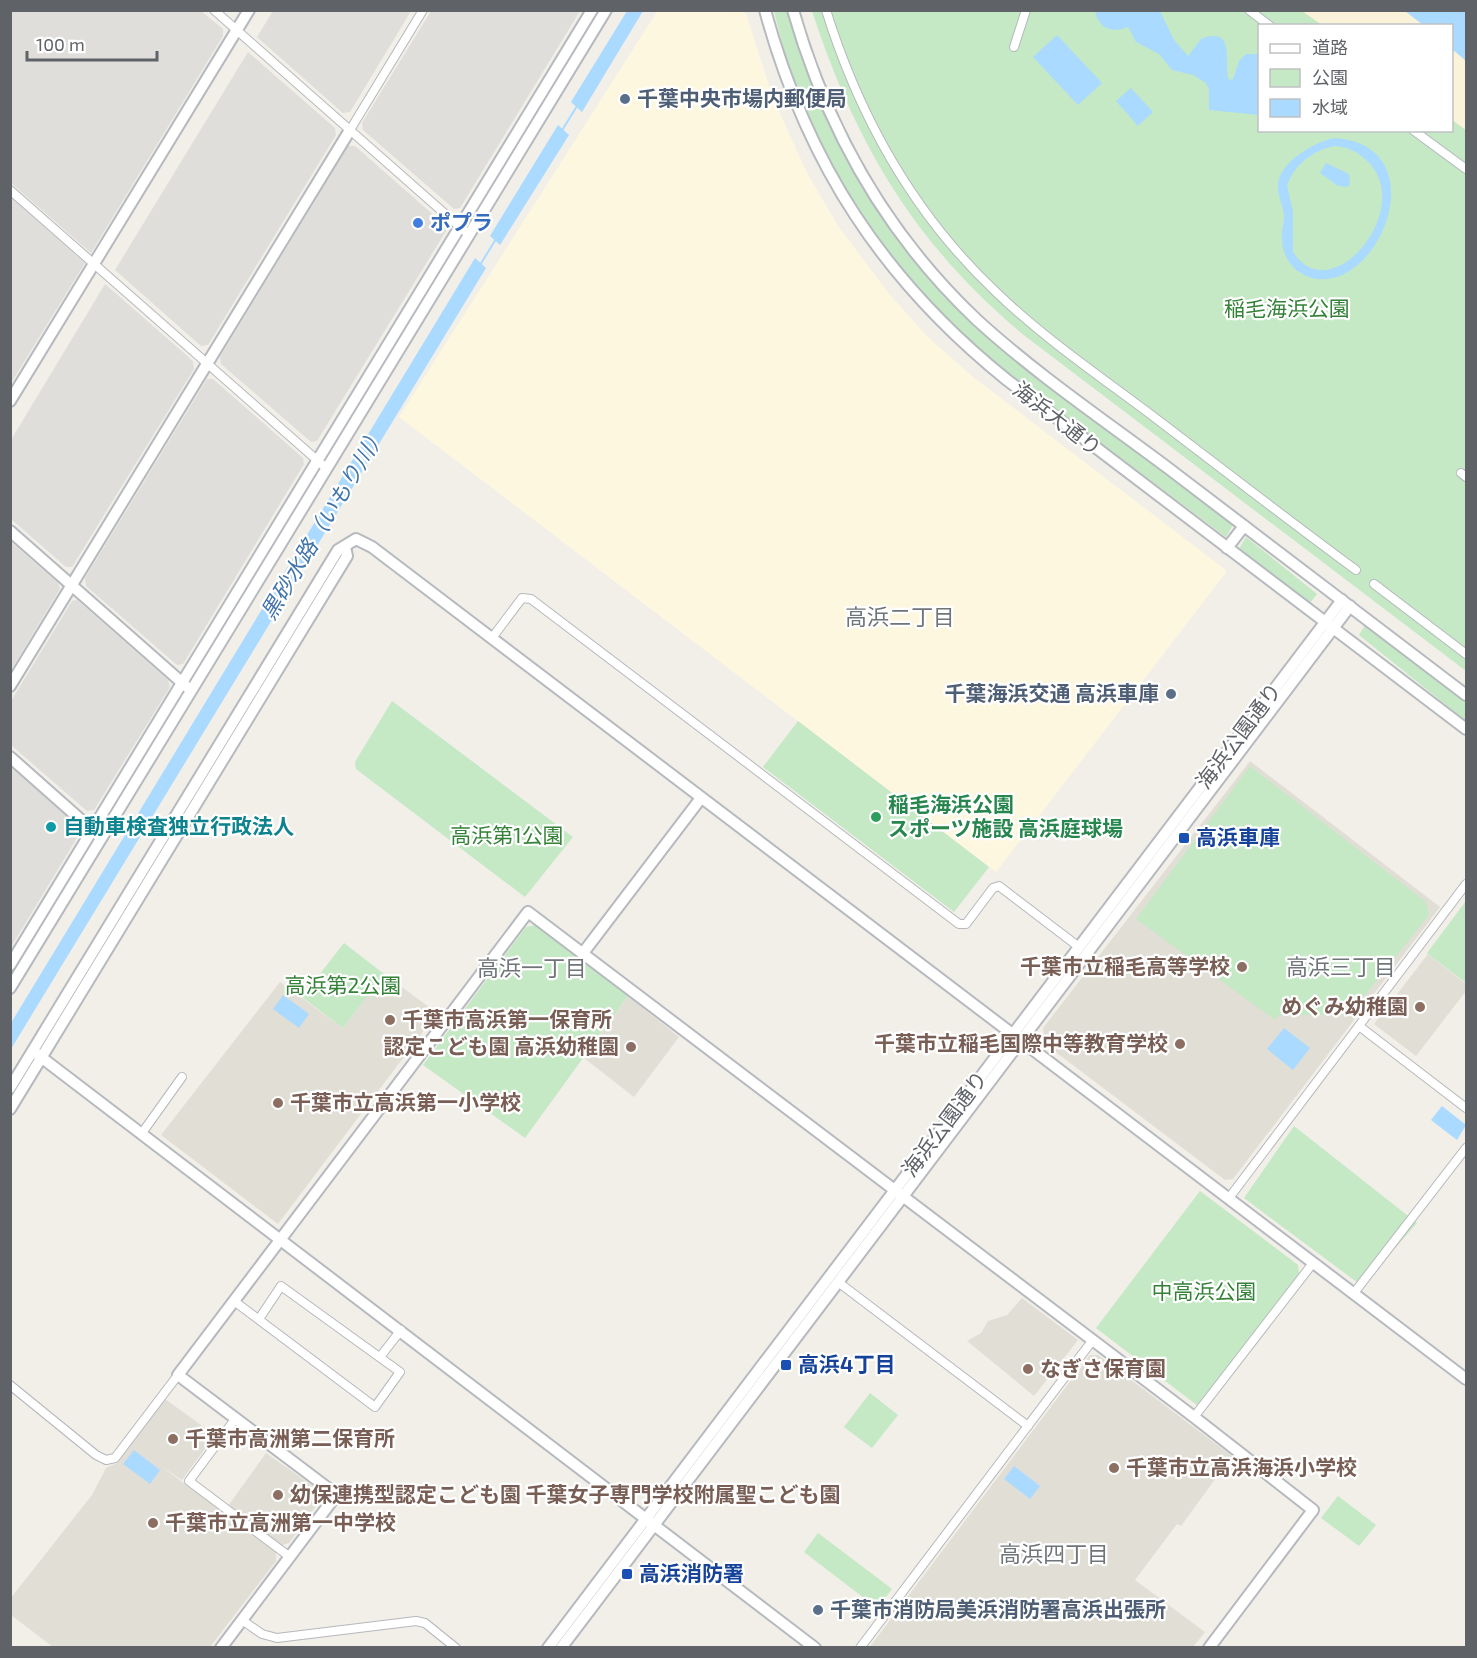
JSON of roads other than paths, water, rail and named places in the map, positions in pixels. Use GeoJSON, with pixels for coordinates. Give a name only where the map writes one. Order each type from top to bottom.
{"type":"FeatureCollection","features":[{"type":"Feature","properties":{"kind":"street"},"geometry":{"type":"LineString","coordinates":[[214,10],[470,235]]}},
{"type":"Feature","properties":{"kind":"street"},"geometry":{"type":"LineString","coordinates":[[10,401],[249,10]]}},
{"type":"Feature","properties":{"kind":"street"},"geometry":{"type":"LineString","coordinates":[[10,686],[423,10]]}},
{"type":"Feature","properties":{"kind":"street"},"geometry":{"type":"LineString","coordinates":[[10,988],[14,975],[102,839],[192,691],[460,227],[592,10]]}},
{"type":"Feature","properties":{"kind":"street"},"geometry":{"type":"LineString","coordinates":[[10,965],[182,683],[470,235],[606,10]]}},
{"type":"Feature","properties":{"kind":"street","name":"海浜大通り"},"geometry":{"type":"LineString","coordinates":[[765,10],[783,72],[825,168],[872,243],[905,283],[976,355],[1467,729]]}},
{"type":"Feature","properties":{"kind":"street","name":"海浜大通り"},"geometry":{"type":"LineString","coordinates":[[793,10],[819,91],[855,165],[891,221],[934,277],[1015,352],[1467,694]]}},
{"type":"Feature","properties":{"kind":"street"},"geometry":{"type":"LineString","coordinates":[[826,10],[837,48],[866,118],[896,170],[947,242],[1032,324],[1356,570]]}},
{"type":"Feature","properties":{"kind":"street"},"geometry":{"type":"LineString","coordinates":[[1014,47],[1026,10]]}},
{"type":"Feature","properties":{"kind":"street"},"geometry":{"type":"LineString","coordinates":[[1249,10],[1267,24]]}},
{"type":"Feature","properties":{"kind":"street"},"geometry":{"type":"LineString","coordinates":[[1416,132],[1467,169]]}},
{"type":"Feature","properties":{"kind":"street"},"geometry":{"type":"LineString","coordinates":[[10,190],[322,465]]}},
{"type":"Feature","properties":{"kind":"street"},"geometry":{"type":"LineString","coordinates":[[1227,548],[1244,526]]}},
{"type":"Feature","properties":{"kind":"street"},"geometry":{"type":"LineString","coordinates":[[10,531],[192,691]]}},
{"type":"Feature","properties":{"kind":"street"},"geometry":{"type":"LineString","coordinates":[[10,1109],[38,1054],[347,556],[345,547],[356,539],[372,547],[1467,1378]]}},
{"type":"Feature","properties":{"kind":"street"},"geometry":{"type":"LineString","coordinates":[[1374,584],[1467,654]]}},
{"type":"Feature","properties":{"kind":"street"},"geometry":{"type":"LineString","coordinates":[[492,638],[522,598],[531,599],[959,924],[966,924],[993,888],[999,886],[1080,947]]}},
{"type":"Feature","properties":{"kind":"street","name":"海浜公園通り"},"geometry":{"type":"LineString","coordinates":[[561,1647],[651,1521],[1346,603]]}},
{"type":"Feature","properties":{"kind":"street","name":"海浜公園通り"},"geometry":{"type":"LineString","coordinates":[[1018,1037],[1080,947],[1329,626]]}},
{"type":"Feature","properties":{"kind":"street"},"geometry":{"type":"LineString","coordinates":[[10,757],[102,839]]}},
{"type":"Feature","properties":{"kind":"street"},"geometry":{"type":"LineString","coordinates":[[583,953],[701,798]]}},
{"type":"Feature","properties":{"kind":"street"},"geometry":{"type":"LineString","coordinates":[[1229,1198],[1467,884]]}},
{"type":"Feature","properties":{"kind":"street"},"geometry":{"type":"LineString","coordinates":[[10,1385],[106,1460],[115,1458],[528,912],[1194,1417],[1313,1510],[1209,1647]]}},
{"type":"Feature","properties":{"kind":"street"},"geometry":{"type":"LineString","coordinates":[[1359,1026],[1467,1108]]}},
{"type":"Feature","properties":{"kind":"street"},"geometry":{"type":"LineString","coordinates":[[10,1088],[38,1054]]}},
{"type":"Feature","properties":{"kind":"street"},"geometry":{"type":"LineString","coordinates":[[38,1054],[814,1647]]}},
{"type":"Feature","properties":{"kind":"street"},"geometry":{"type":"LineString","coordinates":[[142,1133],[182,1077]]}},
{"type":"Feature","properties":{"kind":"street"},"geometry":{"type":"LineString","coordinates":[[1354,1293],[1467,1148]]}},
{"type":"Feature","properties":{"kind":"street","name":"海浜公園通り"},"geometry":{"type":"LineString","coordinates":[[548,1647],[651,1521],[838,1282],[899,1193]]}},
{"type":"Feature","properties":{"kind":"street"},"geometry":{"type":"LineString","coordinates":[[1194,1417],[1313,1263]]}},
{"type":"Feature","properties":{"kind":"street"},"geometry":{"type":"LineString","coordinates":[[838,1282],[1028,1426]]}},
{"type":"Feature","properties":{"kind":"street"},"geometry":{"type":"LineString","coordinates":[[234,1301],[375,1407],[400,1372],[281,1286],[259,1319]]}},
{"type":"Feature","properties":{"kind":"street"},"geometry":{"type":"LineString","coordinates":[[380,1358],[401,1330]]}},
{"type":"Feature","properties":{"kind":"street"},"geometry":{"type":"LineString","coordinates":[[860,1647],[1092,1341]]}},
{"type":"Feature","properties":{"kind":"street"},"geometry":{"type":"LineString","coordinates":[[178,1375],[332,1492],[330,1502],[221,1647]]}},
{"type":"Feature","properties":{"kind":"street"},"geometry":{"type":"LineString","coordinates":[[236,1418],[189,1481],[290,1557]]}},
{"type":"Feature","properties":{"kind":"street"},"geometry":{"type":"LineString","coordinates":[[242,1620],[262,1634],[277,1638],[416,1621],[425,1623],[456,1647]]}},
{"type":"Feature","properties":{"kind":"water"},"geometry":{"type":"Polygon","coordinates":[[[627,11],[643,11],[582,112],[571,102],[627,11]]]}},
{"type":"Feature","properties":{"kind":"water"},"geometry":{"type":"Polygon","coordinates":[[[1095,11],[1160,11],[1174,40],[1188,56],[1201,39],[1212,36],[1220,37],[1226,49],[1229,80],[1233,79],[1239,61],[1246,54],[1258,54],[1258,115],[1209,110],[1209,90],[1206,83],[1193,75],[1172,70],[1159,54],[1136,42],[1128,27],[1117,30],[1107,28],[1099,22],[1095,11]]]}},
{"type":"Feature","properties":{"kind":"water"},"geometry":{"type":"Polygon","coordinates":[[[1405,11],[1466,11],[1466,61],[1453,50],[1453,24],[1422,24],[1405,11]]]}},
{"type":"Feature","properties":{"kind":"water"},"geometry":{"type":"Polygon","coordinates":[[[1057,35],[1102,83],[1078,105],[1033,57],[1057,35]]]}},
{"type":"Feature","properties":{"kind":"water"},"geometry":{"type":"Polygon","coordinates":[[[1131,88],[1153,112],[1138,126],[1116,101],[1131,88]]]}},
{"type":"Feature","properties":{"kind":"water"},"geometry":{"type":"Polygon","coordinates":[[[558,125],[569,135],[500,245],[490,236],[558,125]]]}},
{"type":"Feature","properties":{"kind":"water"},"geometry":{"type":"Polygon","coordinates":[[[1334,138],[1365,146],[1384,164],[1391,187],[1388,214],[1378,239],[1362,261],[1341,275],[1317,279],[1297,271],[1285,254],[1282,236],[1284,212],[1278,185],[1284,169],[1291,161],[1299,154],[1334,138]],[[1339,147],[1326,148],[1311,155],[1294,172],[1287,186],[1293,211],[1293,252],[1309,267],[1327,270],[1345,262],[1362,248],[1375,228],[1381,206],[1381,184],[1370,164],[1354,151],[1339,147]]]}},
{"type":"Feature","properties":{"kind":"water"},"geometry":{"type":"Polygon","coordinates":[[[1326,163],[1349,174],[1350,184],[1347,187],[1338,186],[1320,173],[1326,163]]]}},
{"type":"Feature","properties":{"kind":"water"},"geometry":{"type":"Polygon","coordinates":[[[475,258],[486,268],[11,1049],[11,1023],[475,258]]]}},
{"type":"Feature","properties":{"kind":"water"},"geometry":{"type":"Polygon","coordinates":[[[283,995],[309,1014],[299,1028],[273,1009],[283,995]]]}},
{"type":"Feature","properties":{"kind":"water"},"geometry":{"type":"Polygon","coordinates":[[[1284,1028],[1310,1048],[1293,1070],[1267,1049],[1284,1028]]]}},
{"type":"Feature","properties":{"kind":"water"},"geometry":{"type":"Polygon","coordinates":[[[1442,1106],[1466,1125],[1457,1140],[1431,1120],[1442,1106]]]}},
{"type":"Feature","properties":{"kind":"water"},"geometry":{"type":"Polygon","coordinates":[[[134,1450],[160,1470],[150,1484],[123,1464],[134,1450]]]}},
{"type":"Feature","properties":{"kind":"water"},"geometry":{"type":"Polygon","coordinates":[[[1014,1466],[1040,1486],[1030,1499],[1004,1479],[1014,1466]]]}},
{"type":"Feature","properties":{"kind":"waterway","name":"黒砂水路（いもり川）"},"geometry":{"type":"LineString","coordinates":[[561,132],[577,106]]}},
{"type":"Feature","properties":{"kind":"waterway","name":"黒砂水路（いもり川）"},"geometry":{"type":"LineString","coordinates":[[480,265],[496,239]]}},
{"type":"Feature","properties":{"kind":"place","name":"千葉中央市場内郵便局"},"geometry":{"type":"Point","coordinates":[625,99]}},
{"type":"Feature","properties":{"kind":"place","name":"ポプラ"},"geometry":{"type":"Point","coordinates":[418,223]}},
{"type":"Feature","properties":{"kind":"place","name":"千葉海浜交通 高浜車庫"},"geometry":{"type":"Point","coordinates":[1171,694]}},
{"type":"Feature","properties":{"kind":"place","name":"稲毛海浜公園 スポーツ施設 高浜庭球場"},"geometry":{"type":"Point","coordinates":[876,817]}},
{"type":"Feature","properties":{"kind":"place","name":"自動車検査独立行政法人"},"geometry":{"type":"Point","coordinates":[51,827]}},
{"type":"Feature","properties":{"kind":"place","name":"高浜車庫"},"geometry":{"type":"Point","coordinates":[1184,838]}},
{"type":"Feature","properties":{"kind":"place","name":"千葉市立稲毛高等学校"},"geometry":{"type":"Point","coordinates":[1242,967]}},
{"type":"Feature","properties":{"kind":"place","name":"めぐみ幼稚園"},"geometry":{"type":"Point","coordinates":[1420,1007]}},
{"type":"Feature","properties":{"kind":"place","name":"千葉市高浜第一保育所"},"geometry":{"type":"Point","coordinates":[390,1020]}},
{"type":"Feature","properties":{"kind":"place","name":"千葉市立稲毛国際中等教育学校"},"geometry":{"type":"Point","coordinates":[1180,1044]}},
{"type":"Feature","properties":{"kind":"place","name":"認定こども園 高浜幼稚園"},"geometry":{"type":"Point","coordinates":[631,1047]}},
{"type":"Feature","properties":{"kind":"place","name":"千葉市立高浜第一小学校"},"geometry":{"type":"Point","coordinates":[278,1103]}},
{"type":"Feature","properties":{"kind":"place","name":"高浜4丁目"},"geometry":{"type":"Point","coordinates":[786,1365]}},
{"type":"Feature","properties":{"kind":"place","name":"なぎさ保育園"},"geometry":{"type":"Point","coordinates":[1028,1369]}},
{"type":"Feature","properties":{"kind":"place","name":"千葉市高洲第二保育所"},"geometry":{"type":"Point","coordinates":[173,1439]}},
{"type":"Feature","properties":{"kind":"place","name":"千葉市立高浜海浜小学校"},"geometry":{"type":"Point","coordinates":[1114,1468]}},
{"type":"Feature","properties":{"kind":"place","name":"幼保連携型認定こども園 千葉女子専門学校附属聖こども園"},"geometry":{"type":"Point","coordinates":[278,1495]}},
{"type":"Feature","properties":{"kind":"place","name":"千葉市立高洲第一中学校"},"geometry":{"type":"Point","coordinates":[153,1523]}},
{"type":"Feature","properties":{"kind":"place","name":"高浜消防署"},"geometry":{"type":"Point","coordinates":[627,1574]}},
{"type":"Feature","properties":{"kind":"place","name":"千葉市消防局美浜消防署高浜出張所"},"geometry":{"type":"Point","coordinates":[818,1610]}},
{"type":"Feature","properties":{"kind":"district","name":"高浜二丁目"},"geometry":{"type":"Point","coordinates":[900,617]}},
{"type":"Feature","properties":{"kind":"district","name":"高浜三丁目"},"geometry":{"type":"Point","coordinates":[1341,967]}},
{"type":"Feature","properties":{"kind":"district","name":"高浜一丁目"},"geometry":{"type":"Point","coordinates":[532,968]}},
{"type":"Feature","properties":{"kind":"district","name":"高浜四丁目"},"geometry":{"type":"Point","coordinates":[1054,1554]}},
{"type":"Feature","properties":{"kind":"park label","name":"稲毛海浜公園"},"geometry":{"type":"Point","coordinates":[1287,309]}},
{"type":"Feature","properties":{"kind":"park label","name":"高浜第1公園"},"geometry":{"type":"Point","coordinates":[507,836]}},
{"type":"Feature","properties":{"kind":"park label","name":"高浜第2公園"},"geometry":{"type":"Point","coordinates":[343,986]}},
{"type":"Feature","properties":{"kind":"park label","name":"中高浜公園"},"geometry":{"type":"Point","coordinates":[1204,1292]}}]}
